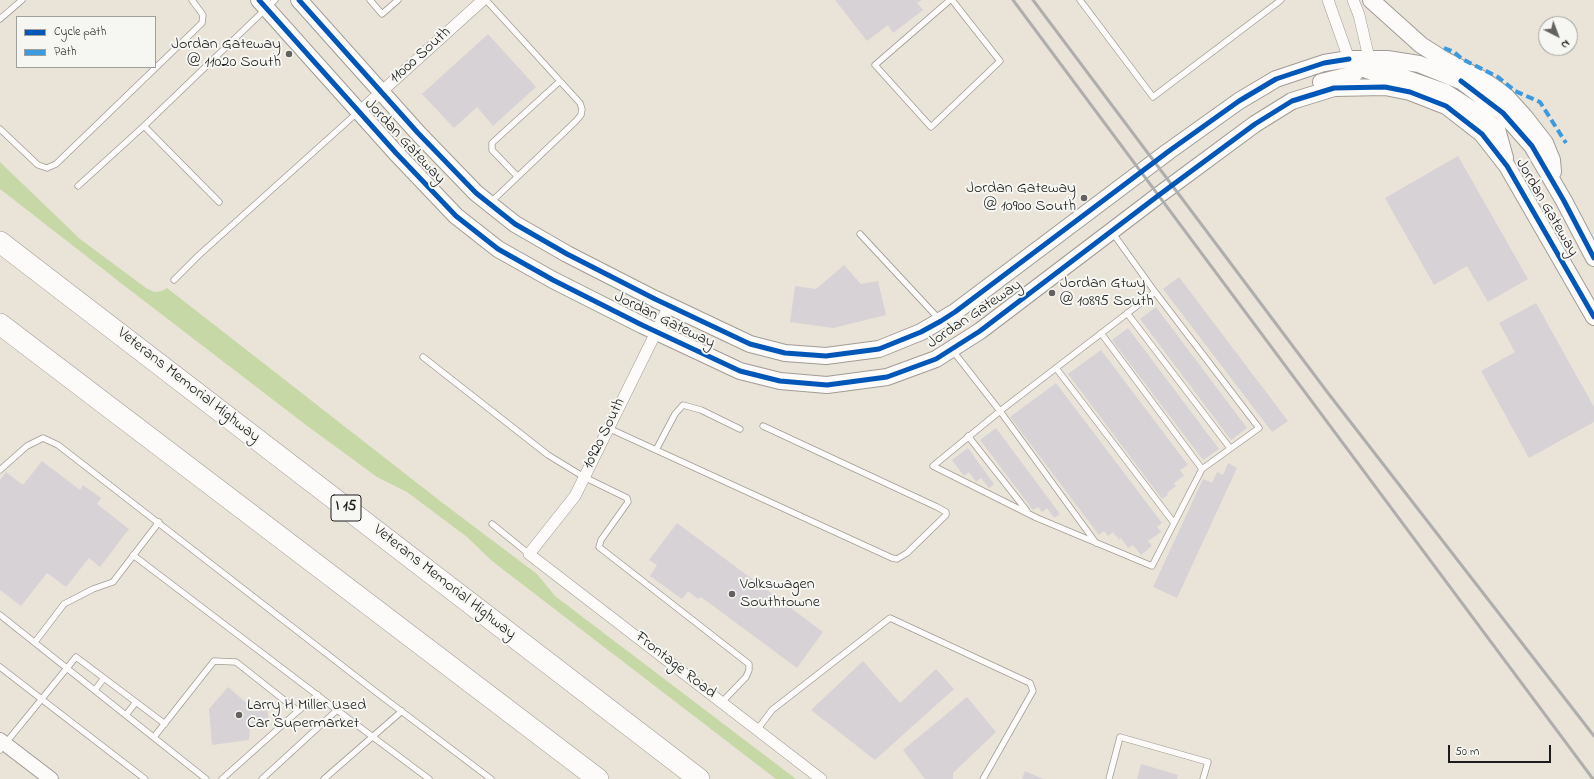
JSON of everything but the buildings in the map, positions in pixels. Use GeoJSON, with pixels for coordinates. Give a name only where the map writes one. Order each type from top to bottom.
{"type":"FeatureCollection","features":[{"type":"Feature","properties":{"kind":"highway","name":"Veterans Memorial Highway"},"geometry":{"type":"LineString","coordinates":[[0,242],[698,777]]}},
{"type":"Feature","properties":{"kind":"highway"},"geometry":{"type":"LineString","coordinates":[[0,324],[598,779]]}},
{"type":"Feature","properties":{"kind":"main road","name":"Jordan Gateway"},"geometry":{"type":"LineString","coordinates":[[299,0],[418,133],[476,193],[516,224],[567,254],[669,306],[750,344],[785,353],[826,356],[879,349],[921,332],[955,312],[1169,151],[1239,101],[1276,79],[1324,63],[1387,59],[1419,64],[1461,80],[1503,113],[1532,146],[1594,258]]}},
{"type":"Feature","properties":{"kind":"main road"},"geometry":{"type":"LineString","coordinates":[[1371,0],[1421,45],[1443,59],[1482,79],[1505,96],[1524,116],[1545,143],[1552,160],[1554,184]]}},
{"type":"Feature","properties":{"kind":"main road","name":"Jordan Gateway"},"geometry":{"type":"LineString","coordinates":[[266,3],[396,153],[456,216],[498,249],[553,280],[656,332],[740,371],[780,381],[827,385],[887,377],[936,359],[980,331],[1171,186],[1264,118],[1292,101],[1334,88],[1385,87],[1410,92],[1446,106],[1482,134],[1508,166],[1594,317]]}},
{"type":"Feature","properties":{"kind":"main road"},"geometry":{"type":"LineString","coordinates":[[1264,118],[1282,96],[1313,84],[1354,74],[1360,61],[1380,74],[1405,78],[1438,90],[1476,112],[1497,129],[1508,166]]}},
{"type":"Feature","properties":{"kind":"street","name":"11000 South"},"geometry":{"type":"LineString","coordinates":[[359,112],[483,0]]}},
{"type":"Feature","properties":{"kind":"street"},"geometry":{"type":"LineString","coordinates":[[1328,0],[1360,61]]}},
{"type":"Feature","properties":{"kind":"street"},"geometry":{"type":"LineString","coordinates":[[1353,0],[1359,15],[1360,61]]}},
{"type":"Feature","properties":{"kind":"street","name":"10920 South"},"geometry":{"type":"LineString","coordinates":[[529,554],[575,496],[669,306]]}},
{"type":"Feature","properties":{"kind":"street","name":"Frontage Road"},"geometry":{"type":"LineString","coordinates":[[529,554],[821,779]]}},
{"type":"Feature","properties":{"kind":"street"},"geometry":{"type":"LineString","coordinates":[[2,744],[51,779]]}},
{"type":"Feature","properties":{"kind":"lane"},"geometry":{"type":"LineString","coordinates":[[0,19],[22,0]]}},
{"type":"Feature","properties":{"kind":"lane"},"geometry":{"type":"LineString","coordinates":[[156,67],[202,23],[203,15],[192,0]]}},
{"type":"Feature","properties":{"kind":"lane"},"geometry":{"type":"LineString","coordinates":[[370,0],[382,14],[398,0]]}},
{"type":"Feature","properties":{"kind":"lane"},"geometry":{"type":"LineString","coordinates":[[486,0],[580,103],[582,109],[581,115],[489,204]]}},
{"type":"Feature","properties":{"kind":"lane"},"geometry":{"type":"LineString","coordinates":[[951,0],[1000,61],[931,127],[875,65],[951,0]]}},
{"type":"Feature","properties":{"kind":"lane"},"geometry":{"type":"LineString","coordinates":[[1080,0],[1153,97],[1281,0]]}},
{"type":"Feature","properties":{"kind":"lane"},"geometry":{"type":"LineString","coordinates":[[78,186],[144,126],[266,3]]}},
{"type":"Feature","properties":{"kind":"lane"},"geometry":{"type":"LineString","coordinates":[[0,129],[38,165],[47,168],[56,164],[155,68]]}},
{"type":"Feature","properties":{"kind":"lane"},"geometry":{"type":"LineString","coordinates":[[518,176],[492,150],[492,143],[560,81]]}},
{"type":"Feature","properties":{"kind":"lane"},"geometry":{"type":"LineString","coordinates":[[174,280],[199,255],[359,112]]}},
{"type":"Feature","properties":{"kind":"lane"},"geometry":{"type":"LineString","coordinates":[[144,126],[219,202]]}},
{"type":"Feature","properties":{"kind":"lane"},"geometry":{"type":"LineString","coordinates":[[1111,232],[1258,428],[1202,469],[1152,566],[1028,513],[932,466],[1000,411],[1155,292]]}},
{"type":"Feature","properties":{"kind":"lane"},"geometry":{"type":"LineString","coordinates":[[860,234],[941,321]]}},
{"type":"Feature","properties":{"kind":"lane"},"geometry":{"type":"LineString","coordinates":[[1127,313],[1230,448]]}},
{"type":"Feature","properties":{"kind":"lane"},"geometry":{"type":"LineString","coordinates":[[1101,333],[1202,469]]}},
{"type":"Feature","properties":{"kind":"lane"},"geometry":{"type":"LineString","coordinates":[[952,349],[1000,411],[1096,543]]}},
{"type":"Feature","properties":{"kind":"lane"},"geometry":{"type":"LineString","coordinates":[[423,357],[548,455],[584,477],[626,498],[628,502],[601,540],[599,547],[749,664],[749,670],[746,677],[722,702]]}},
{"type":"Feature","properties":{"kind":"lane"},"geometry":{"type":"LineString","coordinates":[[1056,368],[1174,523]]}},
{"type":"Feature","properties":{"kind":"lane"},"geometry":{"type":"LineString","coordinates":[[656,450],[675,414],[683,405],[701,410],[740,429]]}},
{"type":"Feature","properties":{"kind":"lane"},"geometry":{"type":"LineString","coordinates":[[608,428],[892,558],[897,559],[907,553],[946,515],[946,512],[763,426]]}},
{"type":"Feature","properties":{"kind":"lane"},"geometry":{"type":"LineString","coordinates":[[968,436],[1028,513]]}},
{"type":"Feature","properties":{"kind":"lane"},"geometry":{"type":"LineString","coordinates":[[0,470],[27,446],[43,438],[58,445],[491,779]]}},
{"type":"Feature","properties":{"kind":"lane"},"geometry":{"type":"LineString","coordinates":[[34,642],[64,604],[93,589],[113,582],[159,522]]}},
{"type":"Feature","properties":{"kind":"lane"},"geometry":{"type":"LineString","coordinates":[[492,524],[529,554]]}},
{"type":"Feature","properties":{"kind":"lane"},"geometry":{"type":"LineString","coordinates":[[133,555],[429,779]]}},
{"type":"Feature","properties":{"kind":"lane"},"geometry":{"type":"LineString","coordinates":[[0,615],[154,736],[206,779]]}},
{"type":"Feature","properties":{"kind":"lane"},"geometry":{"type":"LineString","coordinates":[[757,730],[772,710],[890,618],[1030,682],[1033,691],[983,779]]}},
{"type":"Feature","properties":{"kind":"lane"},"geometry":{"type":"LineString","coordinates":[[2,744],[76,657],[165,724]]}},
{"type":"Feature","properties":{"kind":"lane"},"geometry":{"type":"LineString","coordinates":[[154,736],[214,661],[236,662],[298,710]]}},
{"type":"Feature","properties":{"kind":"lane"},"geometry":{"type":"LineString","coordinates":[[0,667],[145,779]]}},
{"type":"Feature","properties":{"kind":"lane"},"geometry":{"type":"LineString","coordinates":[[95,690],[104,678]]}},
{"type":"Feature","properties":{"kind":"lane"},"geometry":{"type":"LineString","coordinates":[[222,779],[298,710],[318,694]]}},
{"type":"Feature","properties":{"kind":"lane"},"geometry":{"type":"LineString","coordinates":[[126,715],[136,702]]}},
{"type":"Feature","properties":{"kind":"lane"},"geometry":{"type":"LineString","coordinates":[[262,779],[337,710]]}},
{"type":"Feature","properties":{"kind":"lane"},"geometry":{"type":"LineString","coordinates":[[324,779],[402,711]]}},
{"type":"Feature","properties":{"kind":"lane"},"geometry":{"type":"LineString","coordinates":[[1109,779],[1120,737],[1208,762],[1203,779]]}},
{"type":"Feature","properties":{"kind":"green space"},"geometry":{"type":"Polygon","coordinates":[[[0,162],[80,239],[146,288],[154,292],[162,291],[167,288],[444,504],[537,574],[555,596],[796,779],[776,779],[492,561],[467,537],[407,492],[377,477],[306,425],[126,287],[0,189],[0,162]]]}},
{"type":"Feature","properties":{"kind":"railway"},"geometry":{"type":"LineString","coordinates":[[1013,0],[1593,779]]}},
{"type":"Feature","properties":{"kind":"railway"},"geometry":{"type":"LineString","coordinates":[[1033,0],[1328,393],[1594,736]]}},
{"type":"Feature","properties":{"kind":"marked path"},"geometry":{"type":"LineString","coordinates":[[1444,48],[1454,52],[1462,59],[1498,77],[1515,91],[1540,102],[1566,143]]}},
{"type":"Feature","properties":{"kind":"cycle path"},"geometry":{"type":"LineString","coordinates":[[259,0],[396,153],[456,216],[498,249],[553,280],[642,325],[740,371],[780,381],[827,385],[887,377],[936,359],[980,331],[1255,124],[1292,101],[1334,88],[1385,87],[1410,92],[1446,106],[1482,134],[1507,166],[1594,317]]}},
{"type":"Feature","properties":{"kind":"cycle path"},"geometry":{"type":"LineString","coordinates":[[299,0],[418,133],[476,193],[515,224],[567,254],[655,299],[750,344],[785,353],[826,356],[879,349],[921,332],[941,321],[1169,151],[1239,101],[1276,79],[1324,63],[1349,59]]}},
{"type":"Feature","properties":{"kind":"cycle path"},"geometry":{"type":"LineString","coordinates":[[1461,81],[1503,113],[1532,146],[1564,201],[1594,258]]}},
{"type":"Feature","properties":{"kind":"place","name":"Jordan Gateway @ 11020 South"},"geometry":{"type":"Point","coordinates":[289,54]}},
{"type":"Feature","properties":{"kind":"place","name":"Jordan Gateway @ 10900 South"},"geometry":{"type":"Point","coordinates":[1084,198]}},
{"type":"Feature","properties":{"kind":"place","name":"Jordan Gtwy @ 10895 South"},"geometry":{"type":"Point","coordinates":[1052,293]}},
{"type":"Feature","properties":{"kind":"place","name":"Volkswagen Southtowne"},"geometry":{"type":"Point","coordinates":[732,594]}},
{"type":"Feature","properties":{"kind":"place","name":"Larry H Miller Used Car Supermarket"},"geometry":{"type":"Point","coordinates":[239,715]}}]}
